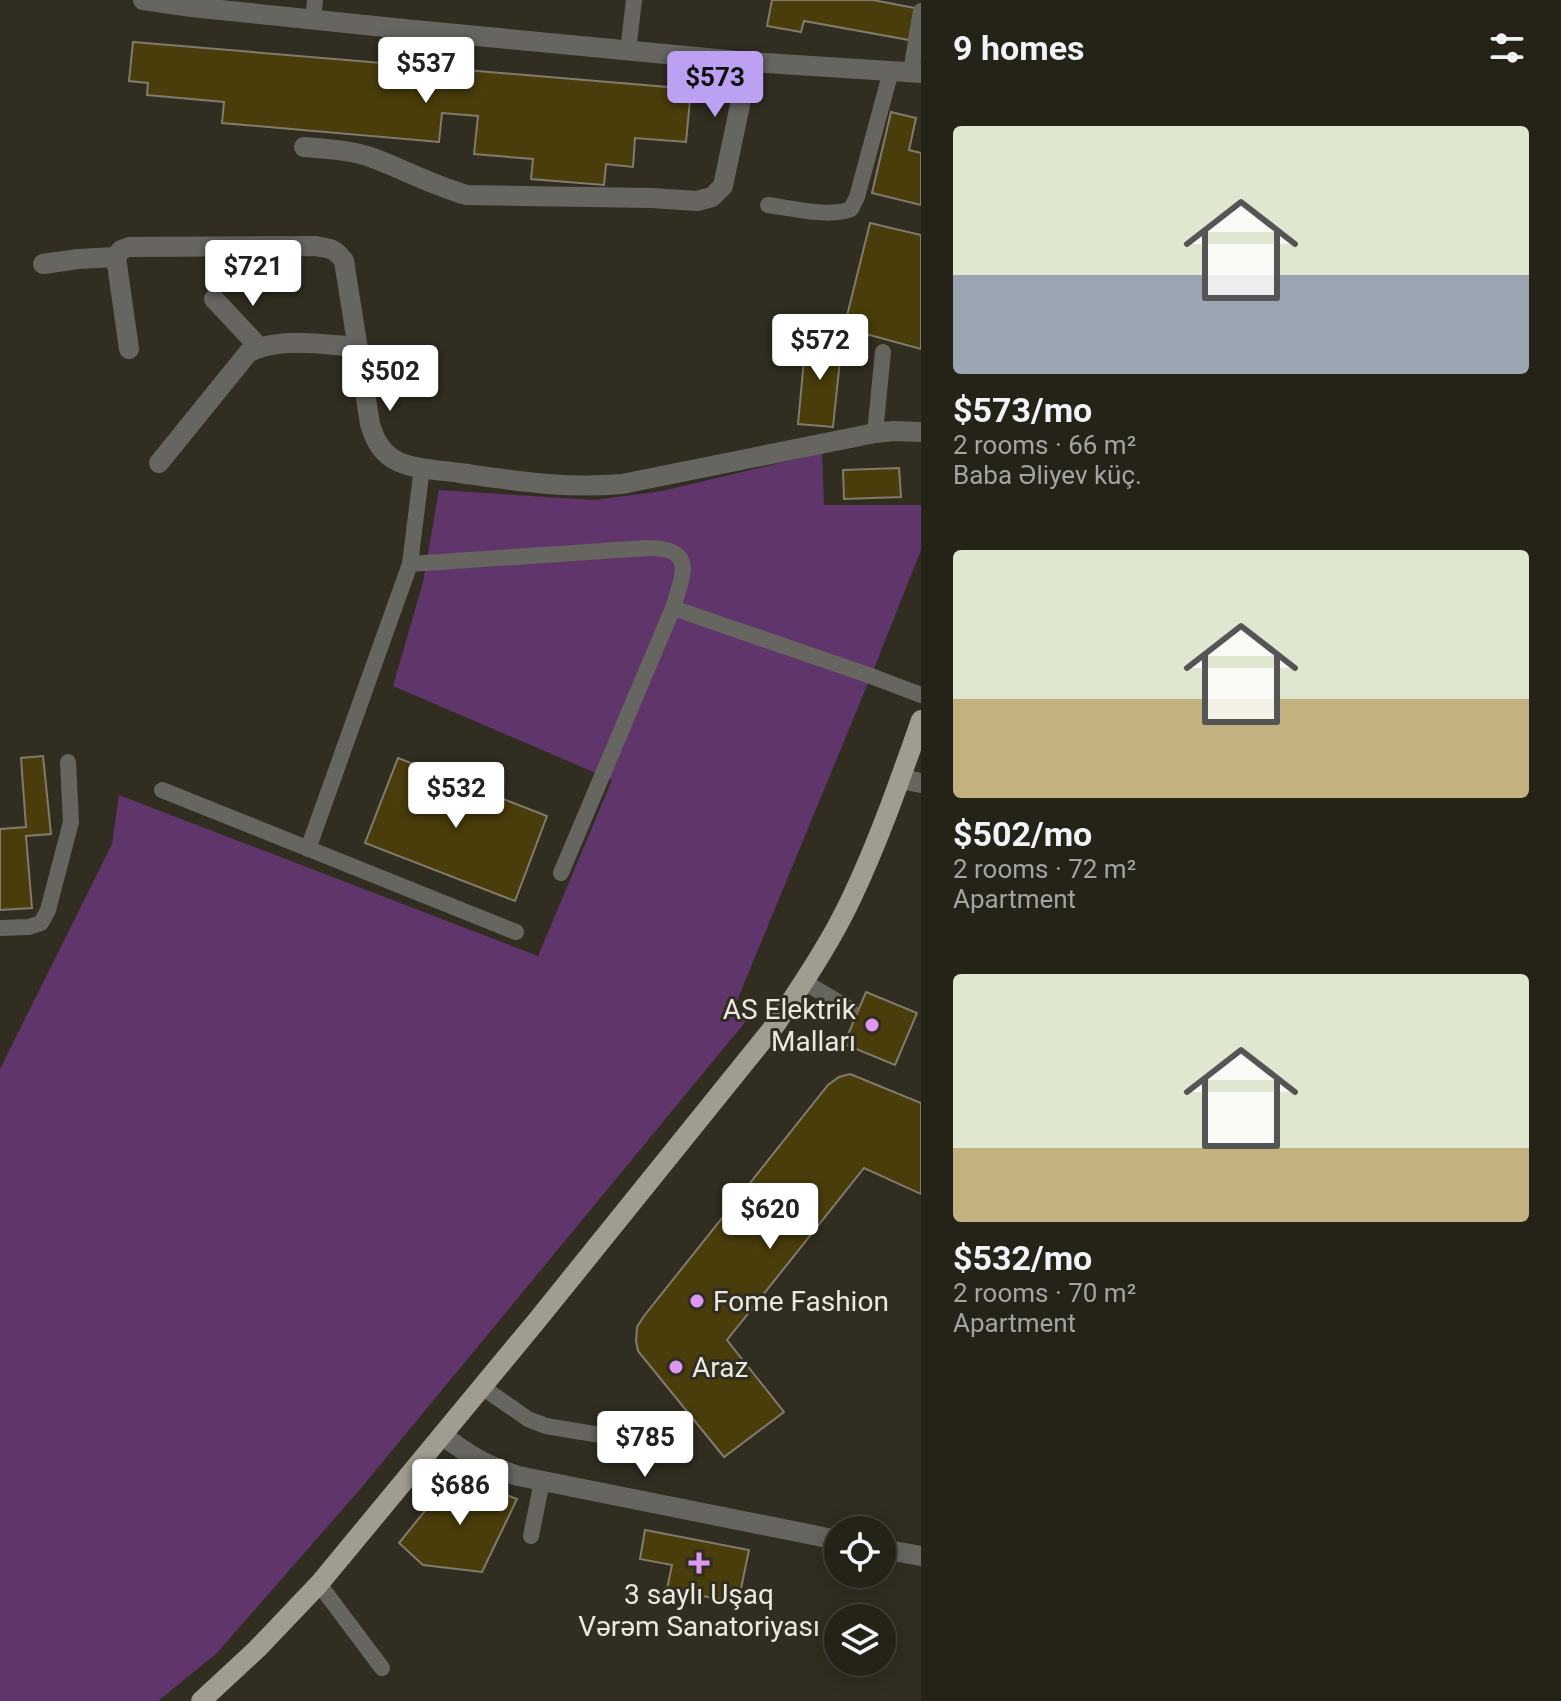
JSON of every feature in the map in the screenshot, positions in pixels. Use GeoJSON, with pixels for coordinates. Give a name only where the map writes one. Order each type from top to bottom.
{"type":"FeatureCollection","features":[{"type":"Feature","properties":{"kind":"main road"},"geometry":{"type":"LineString","coordinates":[[201,1701],[257,1649],[319,1584],[776,1024],[804,982],[851,899],[921,720]]}},
{"type":"Feature","properties":{"kind":"street"},"geometry":{"type":"LineString","coordinates":[[143,0],[314,10],[628,51],[908,72]]}},
{"type":"Feature","properties":{"kind":"street"},"geometry":{"type":"LineString","coordinates":[[304,147],[353,152],[441,188],[467,195],[697,201],[712,197],[723,186],[749,62]]}},
{"type":"Feature","properties":{"kind":"street"},"geometry":{"type":"LineString","coordinates":[[129,349],[116,257],[121,250],[129,247],[314,246],[329,248],[339,253],[344,261],[370,424],[376,442],[385,453],[400,462],[554,486],[588,487],[622,484],[875,433],[921,432]]}},
{"type":"Feature","properties":{"kind":"street"},"geometry":{"type":"LineString","coordinates":[[43,264],[116,257]]}},
{"type":"Feature","properties":{"kind":"street"},"geometry":{"type":"LineString","coordinates":[[214,299],[259,347]]}},
{"type":"Feature","properties":{"kind":"street"},"geometry":{"type":"LineString","coordinates":[[159,463],[248,353],[259,347],[284,343],[357,347]]}},
{"type":"Feature","properties":{"kind":"street"},"geometry":{"type":"LineString","coordinates":[[900,779],[921,783]]}},
{"type":"Feature","properties":{"kind":"street"},"geometry":{"type":"LineString","coordinates":[[442,1435],[471,1457],[518,1476],[824,1537]]}},
{"type":"Feature","properties":{"kind":"street"},"geometry":{"type":"LineString","coordinates":[[896,1552],[921,1556]]}},
{"type":"Feature","properties":{"kind":"lane"},"geometry":{"type":"LineString","coordinates":[[628,51],[634,0]]}},
{"type":"Feature","properties":{"kind":"lane"},"geometry":{"type":"LineString","coordinates":[[768,205],[831,213],[851,209],[908,72],[921,11]]}},
{"type":"Feature","properties":{"kind":"lane"},"geometry":{"type":"LineString","coordinates":[[875,433],[883,352]]}},
{"type":"Feature","properties":{"kind":"lane"},"geometry":{"type":"LineString","coordinates":[[308,849],[410,564],[422,467]]}},
{"type":"Feature","properties":{"kind":"lane"},"geometry":{"type":"LineString","coordinates":[[410,564],[663,548],[681,558],[684,572],[673,608],[561,873]]}},
{"type":"Feature","properties":{"kind":"lane"},"geometry":{"type":"LineString","coordinates":[[673,608],[921,695]]}},
{"type":"Feature","properties":{"kind":"lane"},"geometry":{"type":"LineString","coordinates":[[0,928],[29,927],[41,923],[48,910],[71,822],[68,762]]}},
{"type":"Feature","properties":{"kind":"lane"},"geometry":{"type":"LineString","coordinates":[[162,790],[516,932]]}},
{"type":"Feature","properties":{"kind":"lane"},"geometry":{"type":"LineString","coordinates":[[804,982],[850,1009]]}},
{"type":"Feature","properties":{"kind":"lane"},"geometry":{"type":"LineString","coordinates":[[482,1387],[528,1419],[546,1426],[679,1448]]}},
{"type":"Feature","properties":{"kind":"lane"},"geometry":{"type":"LineString","coordinates":[[531,1536],[542,1481]]}},
{"type":"Feature","properties":{"kind":"lane"},"geometry":{"type":"LineString","coordinates":[[319,1584],[382,1668]]}},
{"type":"Feature","properties":{"kind":"shaded area"},"geometry":{"type":"Polygon","coordinates":[[[822,453],[824,505],[921,505],[921,550],[736,1003],[747,1020],[362,1487],[217,1653],[158,1701],[0,1701],[0,1069],[112,844],[119,795],[538,956],[612,780],[393,686],[423,582],[439,490],[595,500],[662,491],[822,453]]]}},
{"type":"Feature","properties":{"kind":"building"},"geometry":{"type":"Polygon","coordinates":[[[772,0],[873,0],[915,8],[909,40],[804,21],[801,32],[767,26],[772,0]]]}},
{"type":"Feature","properties":{"kind":"building"},"geometry":{"type":"Polygon","coordinates":[[[133,42],[691,89],[686,142],[635,138],[633,167],[606,164],[604,185],[531,179],[533,159],[474,154],[478,116],[442,113],[439,142],[222,123],[224,102],[147,95],[148,83],[129,81],[133,42]]]}},
{"type":"Feature","properties":{"kind":"building"},"geometry":{"type":"Polygon","coordinates":[[[891,112],[916,118],[909,150],[921,153],[921,205],[872,193],[891,112]]]}},
{"type":"Feature","properties":{"kind":"building"},"geometry":{"type":"Polygon","coordinates":[[[870,223],[921,235],[921,349],[844,328],[870,223]]]}},
{"type":"Feature","properties":{"kind":"building"},"geometry":{"type":"Polygon","coordinates":[[[806,338],[842,341],[833,427],[798,424],[806,338]]]}},
{"type":"Feature","properties":{"kind":"building"},"geometry":{"type":"Polygon","coordinates":[[[899,468],[901,497],[844,499],[843,470],[899,468]]]}},
{"type":"Feature","properties":{"kind":"building"},"geometry":{"type":"Polygon","coordinates":[[[43,756],[51,834],[26,836],[32,908],[0,910],[0,829],[26,827],[21,758],[43,756]]]}},
{"type":"Feature","properties":{"kind":"building"},"geometry":{"type":"Polygon","coordinates":[[[398,758],[547,816],[515,901],[365,843],[398,758]]]}},
{"type":"Feature","properties":{"kind":"building"},"geometry":{"type":"Polygon","coordinates":[[[866,992],[917,1013],[895,1065],[844,1044],[866,992]]]}},
{"type":"Feature","properties":{"kind":"building"},"geometry":{"type":"Polygon","coordinates":[[[850,1074],[921,1103],[921,1194],[864,1168],[727,1340],[784,1412],[724,1457],[638,1351],[637,1327],[828,1085],[850,1074]]]}},
{"type":"Feature","properties":{"kind":"building"},"geometry":{"type":"Polygon","coordinates":[[[454,1475],[517,1499],[482,1572],[423,1565],[399,1543],[454,1475]]]}},
{"type":"Feature","properties":{"kind":"building"},"geometry":{"type":"Polygon","coordinates":[[[645,1530],[749,1550],[738,1603],[667,1589],[672,1565],[640,1559],[645,1530]]]}},
{"type":"Feature","properties":{"kind":"place","name":"AS Elektrik Malları"},"geometry":{"type":"Point","coordinates":[872,1025]}},
{"type":"Feature","properties":{"kind":"place","name":"Fome Fashion"},"geometry":{"type":"Point","coordinates":[697,1301]}},
{"type":"Feature","properties":{"kind":"place","name":"Araz"},"geometry":{"type":"Point","coordinates":[676,1367]}},
{"type":"Feature","properties":{"kind":"place","name":"3 saylı Uşaq Vərəm Sanatoriyası"},"geometry":{"type":"Point","coordinates":[699,1563]}}]}
